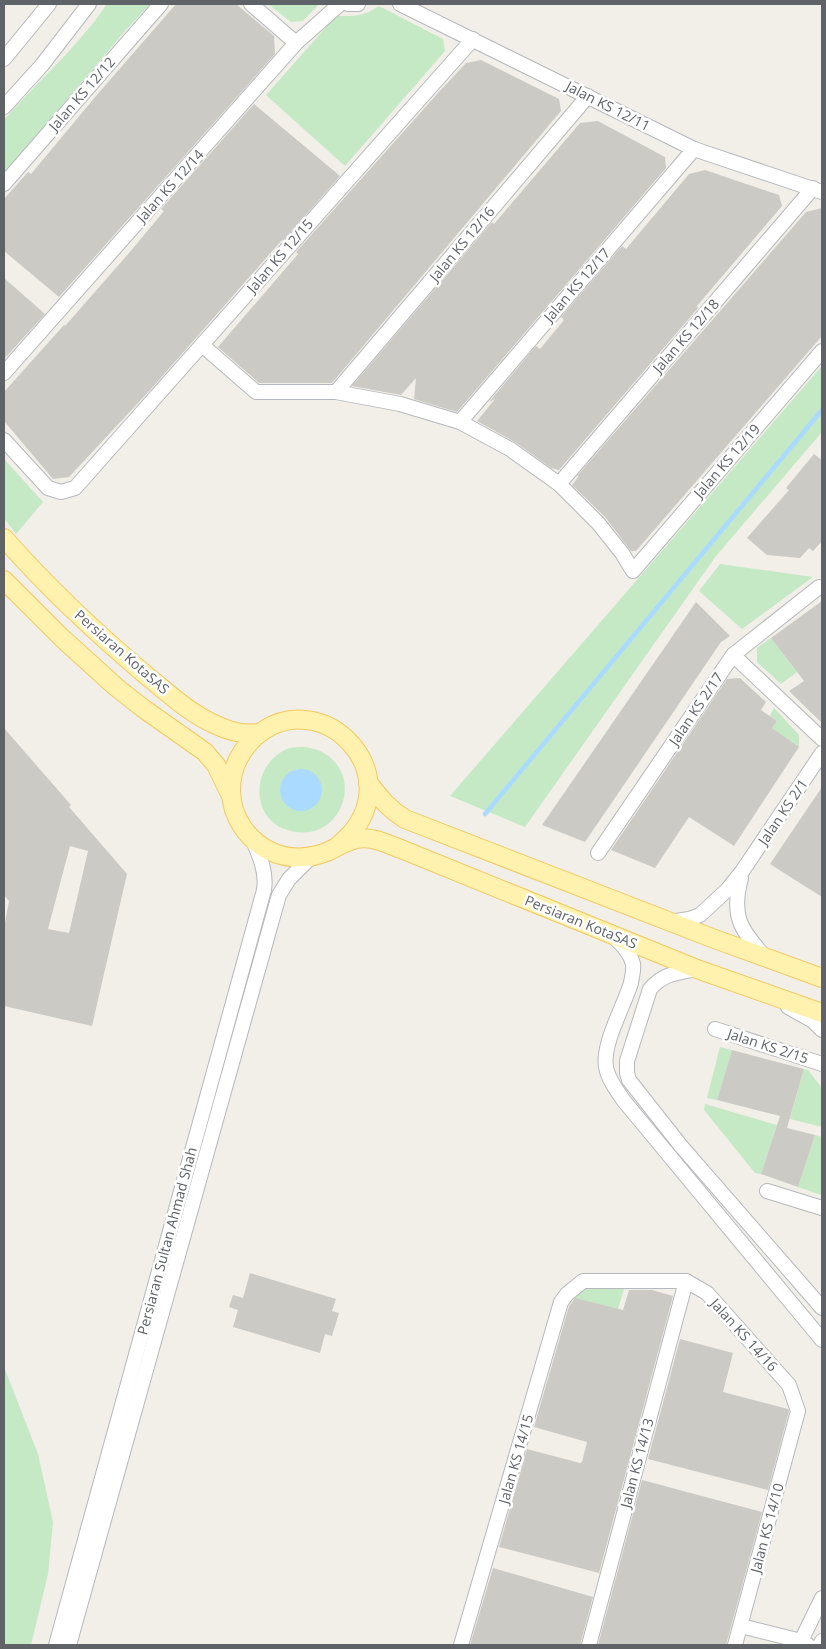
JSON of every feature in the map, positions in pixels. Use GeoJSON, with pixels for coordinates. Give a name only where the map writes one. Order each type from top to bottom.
{"type":"FeatureCollection","features":[{"type":"Feature","properties":{"kind":"main road","name":"Persiaran KotaSAS"},"geometry":{"type":"LineString","coordinates":[[4,538],[46,584],[92,629],[170,695],[215,725],[241,734],[260,733]]}},
{"type":"Feature","properties":{"kind":"main road","name":"Persiaran KotaSAS"},"geometry":{"type":"LineString","coordinates":[[4,580],[62,638],[116,687],[212,758],[231,796],[238,819],[252,838],[266,849],[283,856],[312,856],[329,851],[340,844],[349,836],[362,817],[366,806],[368,782],[366,770],[356,748],[338,732],[316,722],[293,721],[275,725],[260,733],[243,750],[237,761],[232,778],[231,796]]}},
{"type":"Feature","properties":{"kind":"main road","name":"Persiaran KotaSAS"},"geometry":{"type":"LineString","coordinates":[[368,782],[384,803],[405,819],[670,922],[822,978]]}},
{"type":"Feature","properties":{"kind":"main road","name":"Persiaran KotaSAS"},"geometry":{"type":"LineString","coordinates":[[340,844],[358,839],[372,839],[434,862],[697,969],[822,1013]]}},
{"type":"Feature","properties":{"kind":"street"},"geometry":{"type":"LineString","coordinates":[[4,60],[49,4]]}},
{"type":"Feature","properties":{"kind":"street"},"geometry":{"type":"LineString","coordinates":[[4,107],[42,65],[89,4]]}},
{"type":"Feature","properties":{"kind":"street","name":"Jalan KS 12/12"},"geometry":{"type":"LineString","coordinates":[[4,184],[160,4]]}},
{"type":"Feature","properties":{"kind":"street"},"geometry":{"type":"LineString","coordinates":[[251,4],[296,43]]}},
{"type":"Feature","properties":{"kind":"street","name":"Jalan KS 12/14"},"geometry":{"type":"LineString","coordinates":[[4,374],[296,43],[340,4]]}},
{"type":"Feature","properties":{"kind":"street"},"geometry":{"type":"LineString","coordinates":[[348,4],[358,4]]}},
{"type":"Feature","properties":{"kind":"street","name":"Jalan KS 12/11"},"geometry":{"type":"LineString","coordinates":[[400,4],[694,149],[817,190]]}},
{"type":"Feature","properties":{"kind":"street","name":"Jalan KS 12/15"},"geometry":{"type":"LineString","coordinates":[[4,440],[48,488],[61,492],[74,488],[473,39]]}},
{"type":"Feature","properties":{"kind":"street","name":"Jalan KS 12/16"},"geometry":{"type":"LineString","coordinates":[[336,392],[588,96]]}},
{"type":"Feature","properties":{"kind":"street","name":"Jalan KS 12/17"},"geometry":{"type":"LineString","coordinates":[[460,422],[694,149]]}},
{"type":"Feature","properties":{"kind":"street","name":"Jalan KS 12/18"},"geometry":{"type":"LineString","coordinates":[[559,484],[817,190]]}},
{"type":"Feature","properties":{"kind":"street"},"geometry":{"type":"LineString","coordinates":[[202,345],[256,392],[336,392],[400,404],[460,422],[510,449],[559,484]]}},
{"type":"Feature","properties":{"kind":"street","name":"Jalan KS 12/19"},"geometry":{"type":"LineString","coordinates":[[559,484],[598,523],[622,553],[633,571],[822,351]]}},
{"type":"Feature","properties":{"kind":"street","name":"Jalan KS 2/17"},"geometry":{"type":"LineString","coordinates":[[598,853],[733,655],[819,587]]}},
{"type":"Feature","properties":{"kind":"street"},"geometry":{"type":"LineString","coordinates":[[733,655],[822,739]]}},
{"type":"Feature","properties":{"kind":"street","name":"Jalan KS 2/1"},"geometry":{"type":"LineString","coordinates":[[743,870],[822,753]]}},
{"type":"Feature","properties":{"kind":"street","name":"Persiaran Sultan Ahmad Shah"},"geometry":{"type":"LineString","coordinates":[[56,1645],[264,890],[264,868],[252,838]]}},
{"type":"Feature","properties":{"kind":"street","name":"Persiaran Sultan Ahmad Shah"},"geometry":{"type":"LineString","coordinates":[[69,1645],[279,895],[289,878],[312,856]]}},
{"type":"Feature","properties":{"kind":"street"},"geometry":{"type":"LineString","coordinates":[[670,922],[700,915],[727,890],[743,870]]}},
{"type":"Feature","properties":{"kind":"street"},"geometry":{"type":"LineString","coordinates":[[743,870],[736,895],[738,919],[750,941],[765,957]]}},
{"type":"Feature","properties":{"kind":"street"},"geometry":{"type":"LineString","coordinates":[[613,936],[630,956],[633,972],[629,990],[608,1046],[606,1066],[610,1078],[624,1101],[822,1340]]}},
{"type":"Feature","properties":{"kind":"street"},"geometry":{"type":"LineString","coordinates":[[697,969],[665,976],[658,980],[650,989],[627,1061],[626,1072],[629,1080],[681,1146],[822,1308]]}},
{"type":"Feature","properties":{"kind":"street"},"geometry":{"type":"LineString","coordinates":[[769,995],[814,1022],[822,1030]]}},
{"type":"Feature","properties":{"kind":"street","name":"Jalan KS 2/15"},"geometry":{"type":"LineString","coordinates":[[714,1029],[822,1064]]}},
{"type":"Feature","properties":{"kind":"street"},"geometry":{"type":"LineString","coordinates":[[767,1191],[822,1208]]}},
{"type":"Feature","properties":{"kind":"street","name":"Jalan KS 14/15"},"geometry":{"type":"LineString","coordinates":[[461,1645],[562,1302],[567,1294],[583,1282],[686,1281]]}},
{"type":"Feature","properties":{"kind":"street","name":"Jalan KS 14/16"},"geometry":{"type":"LineString","coordinates":[[686,1281],[707,1293],[789,1385],[798,1411]]}},
{"type":"Feature","properties":{"kind":"street","name":"Jalan KS 14/13"},"geometry":{"type":"LineString","coordinates":[[589,1645],[686,1281]]}},
{"type":"Feature","properties":{"kind":"street","name":"Jalan KS 14/10"},"geometry":{"type":"LineString","coordinates":[[735,1645],[798,1411]]}},
{"type":"Feature","properties":{"kind":"street"},"geometry":{"type":"LineString","coordinates":[[741,1626],[805,1643],[822,1598]]}},
{"type":"Feature","properties":{"kind":"green space"},"geometry":{"type":"Polygon","coordinates":[[[107,4],[150,4],[4,174],[4,120],[71,49],[107,4]]]}},
{"type":"Feature","properties":{"kind":"green space"},"geometry":{"type":"Polygon","coordinates":[[[268,4],[319,4],[303,21],[291,22],[268,4]]]}},
{"type":"Feature","properties":{"kind":"green space"},"geometry":{"type":"Polygon","coordinates":[[[379,6],[443,39],[445,51],[345,166],[266,95],[336,16],[359,15],[379,6]]]}},
{"type":"Feature","properties":{"kind":"green space"},"geometry":{"type":"Polygon","coordinates":[[[822,366],[822,432],[716,556],[525,827],[450,796],[822,366]]]}},
{"type":"Feature","properties":{"kind":"green space"},"geometry":{"type":"Polygon","coordinates":[[[4,459],[43,502],[16,534],[4,518],[4,459]]]}},
{"type":"Feature","properties":{"kind":"green space"},"geometry":{"type":"Polygon","coordinates":[[[720,564],[813,577],[742,629],[699,591],[720,564]]]}},
{"type":"Feature","properties":{"kind":"green space"},"geometry":{"type":"Polygon","coordinates":[[[771,638],[797,672],[781,684],[757,662],[757,648],[771,638]]]}},
{"type":"Feature","properties":{"kind":"green space"},"geometry":{"type":"Polygon","coordinates":[[[774,708],[799,735],[799,747],[772,728],[777,721],[770,716],[774,708]]]}},
{"type":"Feature","properties":{"kind":"green space"},"geometry":{"type":"Polygon","coordinates":[[[304,747],[320,751],[335,762],[343,777],[345,792],[341,808],[332,821],[319,829],[302,833],[282,828],[268,818],[261,803],[260,786],[265,770],[275,757],[290,748],[304,747]],[[298,769],[292,771],[294,809],[307,810],[305,770],[298,769]]]}},
{"type":"Feature","properties":{"kind":"green space"},"geometry":{"type":"Polygon","coordinates":[[[720,1047],[732,1050],[717,1100],[707,1098],[720,1047]]]}},
{"type":"Feature","properties":{"kind":"green space"},"geometry":{"type":"Polygon","coordinates":[[[804,1069],[808,1070],[822,1088],[822,1127],[790,1119],[804,1069]]]}},
{"type":"Feature","properties":{"kind":"green space"},"geometry":{"type":"Polygon","coordinates":[[[705,1104],[777,1125],[761,1174],[755,1173],[704,1110],[705,1104]]]}},
{"type":"Feature","properties":{"kind":"green space"},"geometry":{"type":"Polygon","coordinates":[[[815,1135],[822,1137],[821,1195],[798,1187],[815,1135]]]}},
{"type":"Feature","properties":{"kind":"green space"},"geometry":{"type":"Polygon","coordinates":[[[584,1286],[625,1286],[618,1309],[568,1297],[584,1286]]]}},
{"type":"Feature","properties":{"kind":"green space"},"geometry":{"type":"Polygon","coordinates":[[[4,1367],[38,1454],[53,1522],[48,1574],[31,1645],[4,1645],[4,1367]]]}},
{"type":"Feature","properties":{"kind":"water"},"geometry":{"type":"Polygon","coordinates":[[[301,769],[316,775],[322,790],[316,805],[301,811],[286,805],[280,790],[286,775],[301,769]]]}},
{"type":"Feature","properties":{"kind":"building"},"geometry":{"type":"Polygon","coordinates":[[[176,4],[236,4],[274,36],[275,54],[59,297],[4,251],[4,199],[28,172],[31,174],[176,4]]]}},
{"type":"Feature","properties":{"kind":"building"},"geometry":{"type":"Polygon","coordinates":[[[481,60],[559,99],[561,111],[332,383],[259,383],[218,347],[298,254],[296,252],[438,93],[466,63],[481,60]]]}},
{"type":"Feature","properties":{"kind":"building"},"geometry":{"type":"Polygon","coordinates":[[[254,104],[340,176],[152,388],[69,477],[53,479],[4,421],[4,392],[129,253],[164,211],[161,209],[254,104]]]}},
{"type":"Feature","properties":{"kind":"building"},"geometry":{"type":"Polygon","coordinates":[[[598,121],[665,157],[666,168],[457,412],[414,399],[416,378],[401,395],[352,386],[492,222],[494,224],[580,123],[598,121]]]}},
{"type":"Feature","properties":{"kind":"building"},"geometry":{"type":"Polygon","coordinates":[[[705,170],[779,195],[782,206],[697,306],[698,308],[559,470],[551,468],[515,442],[477,421],[495,399],[489,402],[536,346],[540,349],[564,320],[561,317],[622,246],[626,249],[689,174],[705,170]]]}},
{"type":"Feature","properties":{"kind":"building"},"geometry":{"type":"Polygon","coordinates":[[[822,208],[822,336],[636,551],[631,551],[605,517],[572,485],[579,476],[577,476],[806,212],[822,208]]]}},
{"type":"Feature","properties":{"kind":"building"},"geometry":{"type":"Polygon","coordinates":[[[4,278],[45,314],[4,359],[4,278]]]}},
{"type":"Feature","properties":{"kind":"building"},"geometry":{"type":"Polygon","coordinates":[[[814,454],[822,460],[822,541],[813,551],[809,548],[800,558],[767,555],[747,538],[789,490],[786,488],[814,454]]]}},
{"type":"Feature","properties":{"kind":"building"},"geometry":{"type":"Polygon","coordinates":[[[822,601],[822,723],[789,691],[804,681],[771,638],[822,601]]]}},
{"type":"Feature","properties":{"kind":"building"},"geometry":{"type":"Polygon","coordinates":[[[696,602],[730,636],[721,642],[585,842],[542,825],[696,602]]]}},
{"type":"Feature","properties":{"kind":"building"},"geometry":{"type":"Polygon","coordinates":[[[740,678],[766,702],[761,710],[777,721],[772,728],[799,747],[734,846],[689,817],[655,868],[611,850],[727,679],[740,678]]]}},
{"type":"Feature","properties":{"kind":"building"},"geometry":{"type":"Polygon","coordinates":[[[4,728],[71,805],[69,807],[127,874],[92,1026],[4,1006],[4,928],[9,901],[4,895],[4,728]],[[70,846],[48,929],[69,933],[88,851],[70,846]]]}},
{"type":"Feature","properties":{"kind":"building"},"geometry":{"type":"Polygon","coordinates":[[[822,787],[822,897],[770,864],[822,787]]]}},
{"type":"Feature","properties":{"kind":"building"},"geometry":{"type":"Polygon","coordinates":[[[732,1050],[804,1069],[787,1128],[815,1135],[798,1187],[761,1174],[780,1116],[717,1100],[732,1050]]]}},
{"type":"Feature","properties":{"kind":"building"},"geometry":{"type":"Polygon","coordinates":[[[250,1273],[336,1299],[332,1311],[339,1313],[332,1336],[325,1334],[320,1353],[233,1327],[238,1310],[229,1307],[233,1295],[243,1298],[250,1273]]]}},
{"type":"Feature","properties":{"kind":"building"},"geometry":{"type":"Polygon","coordinates":[[[629,1290],[652,1290],[673,1296],[599,1573],[499,1547],[527,1449],[582,1462],[587,1442],[534,1427],[569,1306],[575,1298],[623,1310],[629,1290]]]}},
{"type":"Feature","properties":{"kind":"building"},"geometry":{"type":"Polygon","coordinates":[[[680,1339],[733,1353],[723,1392],[788,1409],[768,1490],[648,1459],[680,1339]]]}},
{"type":"Feature","properties":{"kind":"building"},"geometry":{"type":"Polygon","coordinates":[[[642,1480],[762,1512],[726,1645],[598,1645],[642,1480]]]}},
{"type":"Feature","properties":{"kind":"building"},"geometry":{"type":"Polygon","coordinates":[[[493,1568],[593,1597],[580,1645],[470,1645],[493,1568]]]}},
{"type":"Feature","properties":{"kind":"waterway"},"geometry":{"type":"LineString","coordinates":[[485,814],[822,410]]}}]}
